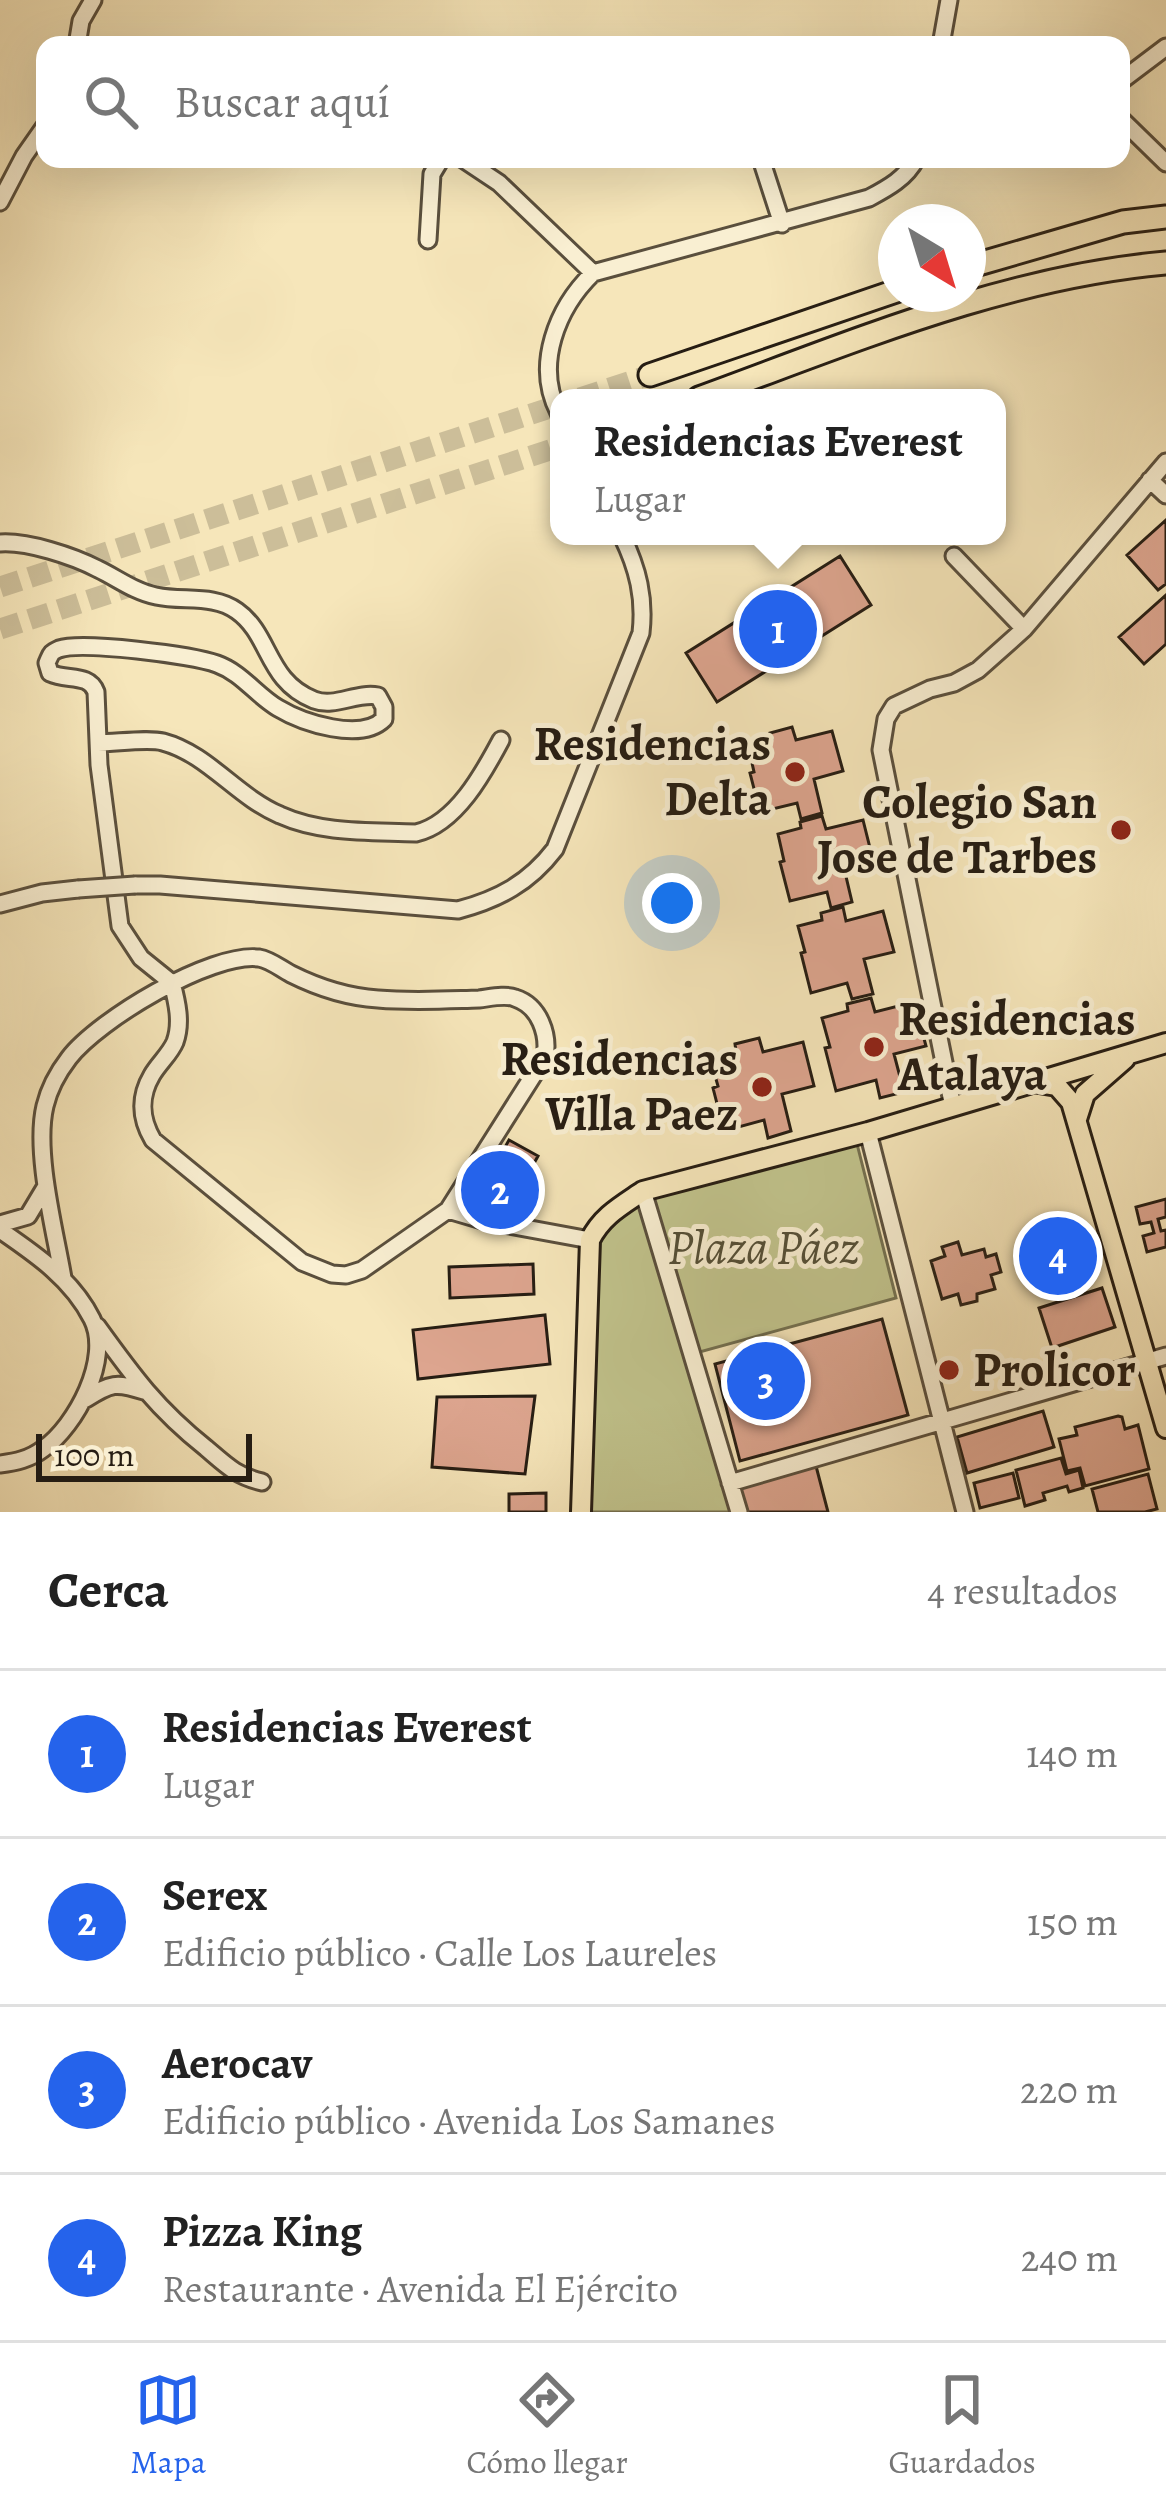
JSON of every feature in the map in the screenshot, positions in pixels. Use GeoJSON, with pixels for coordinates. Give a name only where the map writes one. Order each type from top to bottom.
{"type":"FeatureCollection","features":[{"type":"Feature","properties":{"kind":"highway"},"geometry":{"type":"LineString","coordinates":[[986,262],[1123,222],[1166,217]]}},
{"type":"Feature","properties":{"kind":"highway"},"geometry":{"type":"LineString","coordinates":[[724,389],[932,314],[1051,282],[1166,263]]}},
{"type":"Feature","properties":{"kind":"highway"},"geometry":{"type":"LineString","coordinates":[[650,375],[878,296]]}},
{"type":"Feature","properties":{"kind":"main road"},"geometry":{"type":"LineString","coordinates":[[581,1512],[590,1240],[598,1223],[643,1191],[868,1132],[1166,1042]]}},
{"type":"Feature","properties":{"kind":"main road"},"geometry":{"type":"LineString","coordinates":[[1077,1119],[1093,1085],[1138,1050]]}},
{"type":"Feature","properties":{"kind":"main road"},"geometry":{"type":"LineString","coordinates":[[1028,1082],[1057,1086],[1071,1102],[1157,1359],[1166,1428]]}},
{"type":"Feature","properties":{"kind":"street"},"geometry":{"type":"LineString","coordinates":[[78,36],[93,0]]}},
{"type":"Feature","properties":{"kind":"street"},"geometry":{"type":"LineString","coordinates":[[942,36],[949,0]]}},
{"type":"Feature","properties":{"kind":"street"},"geometry":{"type":"LineString","coordinates":[[1130,74],[1166,47]]}},
{"type":"Feature","properties":{"kind":"street"},"geometry":{"type":"LineString","coordinates":[[1130,128],[1166,163]]}},
{"type":"Feature","properties":{"kind":"street"},"geometry":{"type":"LineString","coordinates":[[0,202],[36,139]]}},
{"type":"Feature","properties":{"kind":"street"},"geometry":{"type":"LineString","coordinates":[[428,240],[436,168]]}},
{"type":"Feature","properties":{"kind":"street"},"geometry":{"type":"LineString","coordinates":[[476,168],[499,183],[593,272]]}},
{"type":"Feature","properties":{"kind":"street"},"geometry":{"type":"LineString","coordinates":[[764,168],[782,224]]}},
{"type":"Feature","properties":{"kind":"street"},"geometry":{"type":"LineString","coordinates":[[550,397],[547,369],[554,336],[565,307],[593,272],[869,198],[911,168]]}},
{"type":"Feature","properties":{"kind":"street"},"geometry":{"type":"LineString","coordinates":[[953,1107],[881,750],[886,719],[895,706],[978,670],[1024,629],[1166,462]]}},
{"type":"Feature","properties":{"kind":"street"},"geometry":{"type":"LineString","coordinates":[[1150,480],[1166,495]]}},
{"type":"Feature","properties":{"kind":"street"},"geometry":{"type":"LineString","coordinates":[[0,543],[25,544],[92,566],[152,596],[220,601],[244,616],[293,689],[327,703],[366,694],[377,697],[384,707],[384,719],[376,727],[340,729],[280,710],[235,673],[203,660],[99,647],[51,653],[50,673],[86,679],[96,692],[99,765],[120,926],[141,958],[172,983],[179,1023],[174,1044],[149,1078],[141,1105],[144,1125],[153,1140],[302,1262],[346,1275],[362,1270],[448,1210],[545,1058],[548,1042],[532,1009],[514,997],[412,1002],[341,995],[263,958],[241,958],[172,983],[95,1033],[70,1055],[53,1083],[44,1108],[43,1148],[63,1278]]}},
{"type":"Feature","properties":{"kind":"street"},"geometry":{"type":"LineString","coordinates":[[0,904],[42,893],[160,884],[458,910],[502,896],[522,884],[555,849],[641,634],[640,580],[626,545]]}},
{"type":"Feature","properties":{"kind":"street"},"geometry":{"type":"LineString","coordinates":[[954,556],[1024,629]]}},
{"type":"Feature","properties":{"kind":"street"},"geometry":{"type":"LineString","coordinates":[[98,743],[158,740],[188,752],[277,815],[308,825],[416,832],[440,821],[478,784],[501,740]]}},
{"type":"Feature","properties":{"kind":"street"},"geometry":{"type":"LineString","coordinates":[[868,1132],[965,1512]]}},
{"type":"Feature","properties":{"kind":"street"},"geometry":{"type":"LineString","coordinates":[[47,1184],[28,1216],[0,1227],[63,1278],[144,1391],[176,1426],[240,1477],[262,1482]]}},
{"type":"Feature","properties":{"kind":"street"},"geometry":{"type":"LineString","coordinates":[[643,1191],[739,1512]]}},
{"type":"Feature","properties":{"kind":"street"},"geometry":{"type":"LineString","coordinates":[[448,1210],[590,1240]]}},
{"type":"Feature","properties":{"kind":"street"},"geometry":{"type":"LineString","coordinates":[[0,1464],[46,1448],[71,1421],[94,1368],[95,1324]]}},
{"type":"Feature","properties":{"kind":"street"},"geometry":{"type":"LineString","coordinates":[[730,1483],[1157,1359]]}},
{"type":"Feature","properties":{"kind":"street"},"geometry":{"type":"LineString","coordinates":[[83,1401],[119,1383],[144,1391]]}},
{"type":"Feature","properties":{"kind":"green space","name":"Plaza Páez"},"geometry":{"type":"Polygon","coordinates":[[[855,1136],[896,1298],[692,1354],[738,1512],[581,1512],[590,1240],[643,1191],[855,1136]]]}},
{"type":"Feature","properties":{"kind":"building"},"geometry":{"type":"Polygon","coordinates":[[[1166,520],[1166,584],[1158,590],[1127,555],[1166,520]]]}},
{"type":"Feature","properties":{"kind":"building"},"geometry":{"type":"Polygon","coordinates":[[[840,556],[871,605],[717,702],[686,653],[840,556]]]}},
{"type":"Feature","properties":{"kind":"building"},"geometry":{"type":"Polygon","coordinates":[[[1166,595],[1166,644],[1144,664],[1119,637],[1166,595]]]}},
{"type":"Feature","properties":{"kind":"building","name":"Residencias Delta"},"geometry":{"type":"Polygon","coordinates":[[[792,727],[796,740],[832,731],[843,771],[814,779],[822,813],[801,819],[797,803],[760,812],[750,773],[754,772],[748,745],[792,727]]]}},
{"type":"Feature","properties":{"kind":"building"},"geometry":{"type":"Polygon","coordinates":[[[822,816],[826,829],[863,820],[873,860],[844,868],[852,902],[831,908],[827,892],[790,901],[780,862],[784,861],[778,834],[822,816]]]}},
{"type":"Feature","properties":{"kind":"building"},"geometry":{"type":"Polygon","coordinates":[[[843,907],[846,921],[883,911],[894,952],[864,959],[873,994],[852,999],[847,983],[811,993],[798,926],[822,920],[821,913],[843,907]]]}},
{"type":"Feature","properties":{"kind":"building","name":"Residencias Atalaya"},"geometry":{"type":"Polygon","coordinates":[[[871,998],[875,1012],[914,1002],[926,1046],[894,1054],[904,1092],[880,1098],[876,1080],[836,1091],[822,1018],[871,998]]]}},
{"type":"Feature","properties":{"kind":"building","name":"Residencias Villa Paez"},"geometry":{"type":"Polygon","coordinates":[[[759,1038],[763,1052],[803,1042],[814,1086],[782,1094],[791,1131],[768,1138],[764,1120],[724,1131],[710,1058],[759,1038]]]}},
{"type":"Feature","properties":{"kind":"building"},"geometry":{"type":"Polygon","coordinates":[[[509,1140],[538,1156],[511,1205],[482,1189],[509,1140]]]}},
{"type":"Feature","properties":{"kind":"building"},"geometry":{"type":"Polygon","coordinates":[[[1166,1199],[1166,1217],[1158,1219],[1161,1231],[1166,1230],[1166,1247],[1147,1252],[1143,1236],[1154,1233],[1151,1222],[1140,1224],[1136,1207],[1166,1199]]]}},
{"type":"Feature","properties":{"kind":"building"},"geometry":{"type":"Polygon","coordinates":[[[1077,1231],[1093,1278],[1043,1295],[1028,1248],[1077,1231]]]}},
{"type":"Feature","properties":{"kind":"building"},"geometry":{"type":"Polygon","coordinates":[[[958,1242],[962,1255],[984,1249],[986,1257],[996,1254],[1001,1272],[991,1275],[995,1289],[961,1305],[958,1294],[942,1299],[931,1261],[945,1256],[942,1247],[958,1242]]]}},
{"type":"Feature","properties":{"kind":"building"},"geometry":{"type":"Polygon","coordinates":[[[533,1264],[534,1294],[450,1298],[449,1267],[533,1264]]]}},
{"type":"Feature","properties":{"kind":"building"},"geometry":{"type":"Polygon","coordinates":[[[1102,1288],[1115,1327],[1052,1348],[1039,1308],[1102,1288]]]}},
{"type":"Feature","properties":{"kind":"building"},"geometry":{"type":"Polygon","coordinates":[[[545,1315],[550,1364],[418,1379],[413,1330],[545,1315]]]}},
{"type":"Feature","properties":{"kind":"building"},"geometry":{"type":"Polygon","coordinates":[[[882,1319],[908,1415],[740,1461],[715,1364],[882,1319]]]}},
{"type":"Feature","properties":{"kind":"building"},"geometry":{"type":"Polygon","coordinates":[[[535,1396],[525,1474],[432,1467],[437,1397],[535,1396]]]}},
{"type":"Feature","properties":{"kind":"building"},"geometry":{"type":"Polygon","coordinates":[[[1043,1411],[1054,1447],[967,1473],[957,1437],[1043,1411]]]}},
{"type":"Feature","properties":{"kind":"building"},"geometry":{"type":"Polygon","coordinates":[[[1118,1416],[1125,1429],[1138,1425],[1149,1469],[1085,1486],[1080,1468],[1067,1471],[1059,1439],[1077,1435],[1075,1427],[1118,1416]]]}},
{"type":"Feature","properties":{"kind":"building"},"geometry":{"type":"Polygon","coordinates":[[[1061,1458],[1066,1474],[1079,1470],[1083,1488],[1069,1492],[1067,1486],[1043,1493],[1045,1500],[1025,1506],[1016,1470],[1061,1458]]]}},
{"type":"Feature","properties":{"kind":"building"},"geometry":{"type":"Polygon","coordinates":[[[816,1466],[828,1512],[746,1512],[739,1487],[816,1466]]]}},
{"type":"Feature","properties":{"kind":"building"},"geometry":{"type":"Polygon","coordinates":[[[1013,1473],[1019,1498],[980,1508],[974,1483],[1013,1473]]]}},
{"type":"Feature","properties":{"kind":"building"},"geometry":{"type":"Polygon","coordinates":[[[1148,1474],[1157,1509],[1098,1512],[1092,1489],[1148,1474]]]}},
{"type":"Feature","properties":{"kind":"building"},"geometry":{"type":"Polygon","coordinates":[[[546,1493],[546,1512],[509,1512],[509,1494],[546,1493]]]}},
{"type":"Feature","properties":{"kind":"tunnel"},"geometry":{"type":"LineString","coordinates":[[607,389],[650,375]]}},
{"type":"Feature","properties":{"kind":"tunnel"},"geometry":{"type":"LineString","coordinates":[[0,587],[550,408]]}},
{"type":"Feature","properties":{"kind":"tunnel"},"geometry":{"type":"LineString","coordinates":[[0,629],[550,450]]}},
{"type":"Feature","properties":{"kind":"place","name":"Residencias Everest"},"geometry":{"type":"Point","coordinates":[778,629]}},
{"type":"Feature","properties":{"kind":"place","name":"Residencias Delta"},"geometry":{"type":"Point","coordinates":[795,772]}},
{"type":"Feature","properties":{"kind":"place","name":"Colegio San Jose de Tarbes"},"geometry":{"type":"Point","coordinates":[1121,830]}},
{"type":"Feature","properties":{"kind":"place","name":"Residencias Atalaya"},"geometry":{"type":"Point","coordinates":[874,1047]}},
{"type":"Feature","properties":{"kind":"place","name":"Residencias Villa Paez"},"geometry":{"type":"Point","coordinates":[762,1087]}},
{"type":"Feature","properties":{"kind":"place","name":"Serex"},"geometry":{"type":"Point","coordinates":[500,1190]}},
{"type":"Feature","properties":{"kind":"place","name":"Pizza King"},"geometry":{"type":"Point","coordinates":[1058,1256]}},
{"type":"Feature","properties":{"kind":"place","name":"Prolicor"},"geometry":{"type":"Point","coordinates":[949,1370]}},
{"type":"Feature","properties":{"kind":"place","name":"Aerocav"},"geometry":{"type":"Point","coordinates":[766,1381]}}]}
